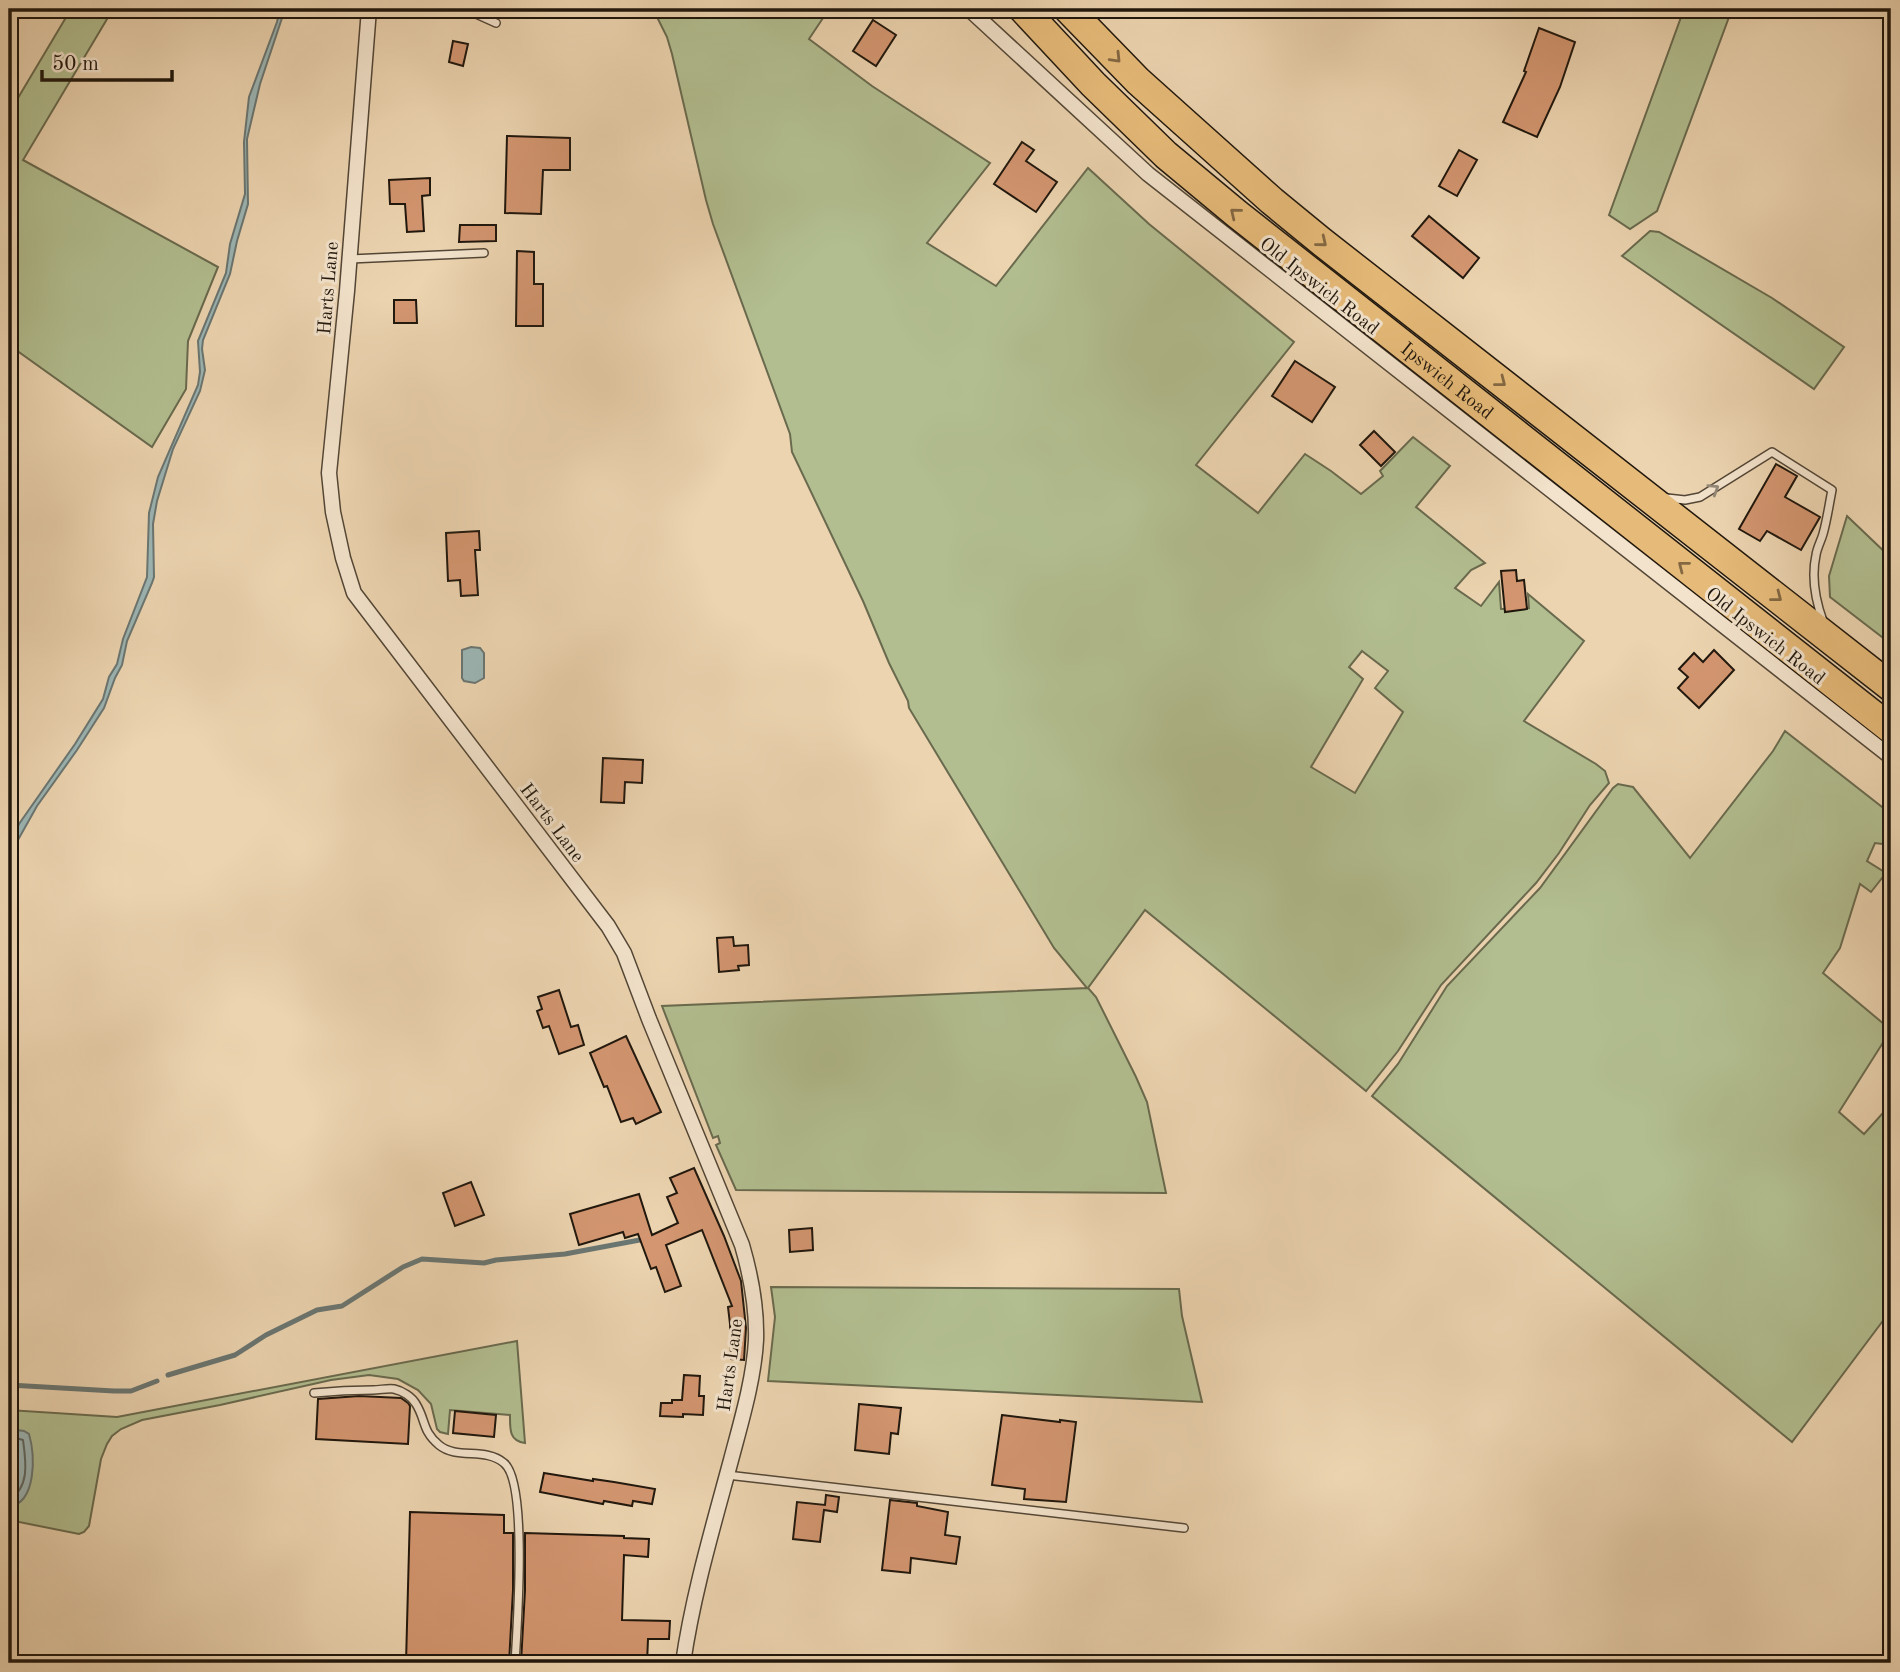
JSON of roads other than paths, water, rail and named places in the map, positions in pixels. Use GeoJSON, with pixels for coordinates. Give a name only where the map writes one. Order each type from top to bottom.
{"type":"FeatureCollection","features":[{"type":"Feature","properties":{"kind":"highway"},"geometry":{"type":"LineString","coordinates":[[1001,9],[1052,60],[1093,84]]}},
{"type":"Feature","properties":{"kind":"highway","name":"Ipswich Road"},"geometry":{"type":"LineString","coordinates":[[1023,9],[1093,84],[1166,155],[1237,214],[1891,729]]}},
{"type":"Feature","properties":{"kind":"highway","name":"Ipswich Road"},"geometry":{"type":"LineString","coordinates":[[1068,9],[1138,81],[1272,201],[1891,687]]}},
{"type":"Feature","properties":{"kind":"street","name":"Harts Lane"},"geometry":{"type":"LineString","coordinates":[[369,9],[329,473],[333,512],[347,570],[354,593],[608,926],[624,953],[742,1245],[751,1276],[756,1313],[756,1342],[743,1417],[697,1589],[683,1663]]}},
{"type":"Feature","properties":{"kind":"street","name":"Old Ipswich Road"},"geometry":{"type":"LineString","coordinates":[[969,9],[1148,174],[1891,757]]}},
{"type":"Feature","properties":{"kind":"lane"},"geometry":{"type":"LineString","coordinates":[[465,9],[496,23]]}},
{"type":"Feature","properties":{"kind":"lane"},"geometry":{"type":"LineString","coordinates":[[349,259],[484,253]]}},
{"type":"Feature","properties":{"kind":"lane"},"geometry":{"type":"LineString","coordinates":[[1648,497],[1685,500],[1700,497],[1772,452],[1832,490],[1823,535],[1816,553],[1814,590],[1829,638]]}},
{"type":"Feature","properties":{"kind":"lane"},"geometry":{"type":"LineString","coordinates":[[314,1393],[394,1389],[414,1400],[426,1433],[442,1448],[490,1455],[509,1466],[518,1509],[519,1589],[515,1663]]}},
{"type":"Feature","properties":{"kind":"lane"},"geometry":{"type":"LineString","coordinates":[[727,1475],[1184,1528]]}},
{"type":"Feature","properties":{"kind":"water"},"geometry":{"type":"Polygon","coordinates":[[[280,9],[285,9],[260,84],[247,139],[248,204],[230,274],[203,340],[205,370],[200,391],[173,449],[157,501],[153,524],[154,577],[127,641],[122,665],[104,708],[37,806],[9,856],[9,845],[19,824],[103,699],[147,577],[149,513],[158,477],[198,385],[198,341],[226,273],[230,244],[245,194],[244,142],[249,97],[280,9]]]}},
{"type":"Feature","properties":{"kind":"water"},"geometry":{"type":"Polygon","coordinates":[[[480,648],[484,653],[484,678],[475,683],[462,678],[462,650],[480,648]]]}},
{"type":"Feature","properties":{"kind":"water"},"geometry":{"type":"Polygon","coordinates":[[[9,1429],[29,1434],[33,1465],[25,1496],[9,1507],[9,1429]]]}},
{"type":"Feature","properties":{"kind":"waterway"},"geometry":{"type":"LineString","coordinates":[[168,1375],[235,1355],[266,1335],[317,1310],[342,1306],[403,1267],[422,1259],[484,1263],[565,1254],[645,1239]]}},
{"type":"Feature","properties":{"kind":"waterway"},"geometry":{"type":"LineString","coordinates":[[9,1385],[131,1391],[157,1381]]}}]}
